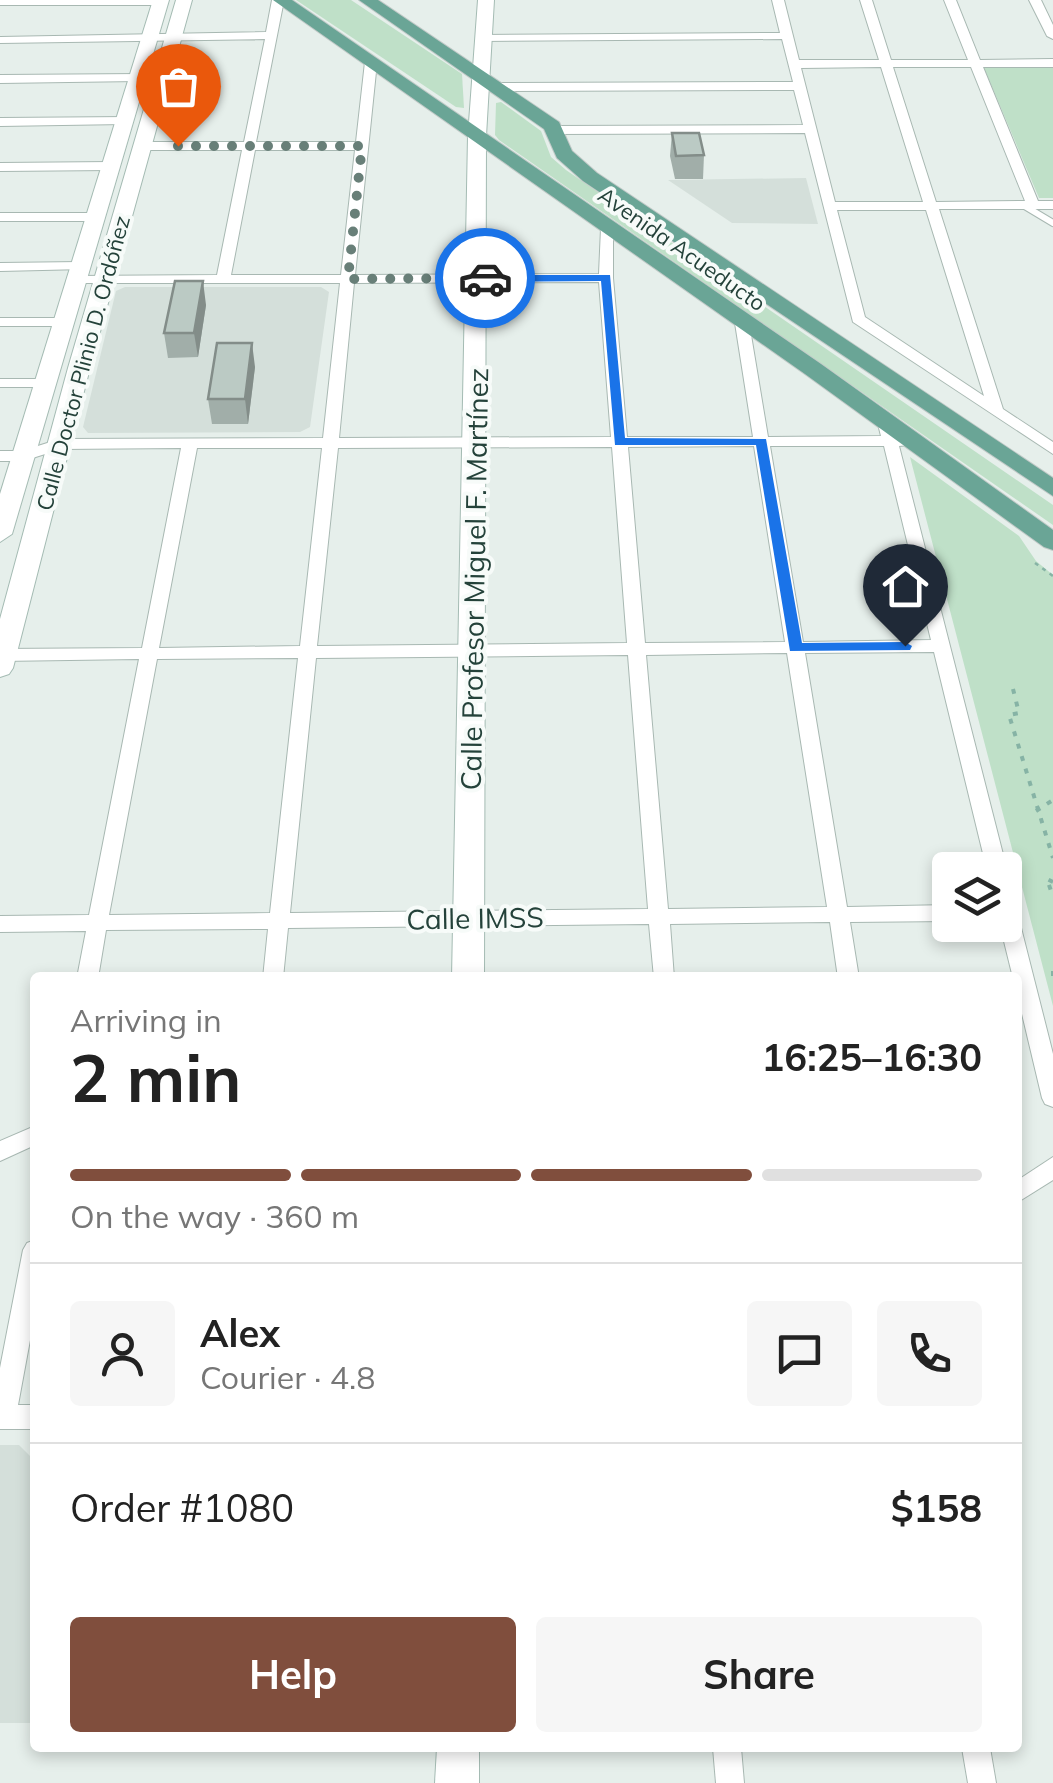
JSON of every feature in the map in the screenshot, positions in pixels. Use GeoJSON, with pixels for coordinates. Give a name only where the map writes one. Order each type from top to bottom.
{"type":"FeatureCollection","features":[{"type":"Feature","properties":{"kind":"main road","name":"Avenida Acueducto"},"geometry":{"type":"LineString","coordinates":[[280,0],[1053,542]]}},
{"type":"Feature","properties":{"kind":"main road","name":"Avenida Acueducto"},"geometry":{"type":"LineString","coordinates":[[367,0],[556,130],[564,154],[590,177],[1053,489]]}},
{"type":"Feature","properties":{"kind":"street","name":"Calle Doctor Plinio D. Ordóñez"},"geometry":{"type":"LineString","coordinates":[[1,659],[184,0]]}},
{"type":"Feature","properties":{"kind":"street"},"geometry":{"type":"LineString","coordinates":[[223,280],[280,0]]}},
{"type":"Feature","properties":{"kind":"street","name":"Calle Profesor Miguel F. Martínez"},"geometry":{"type":"LineString","coordinates":[[468,972],[477,136],[489,82],[482,38],[486,0]]}},
{"type":"Feature","properties":{"kind":"street"},"geometry":{"type":"LineString","coordinates":[[778,0],[862,324],[1053,449]]}},
{"type":"Feature","properties":{"kind":"street"},"geometry":{"type":"LineString","coordinates":[[866,0],[996,411]]}},
{"type":"Feature","properties":{"kind":"street"},"geometry":{"type":"LineString","coordinates":[[950,0],[1028,205]]}},
{"type":"Feature","properties":{"kind":"street"},"geometry":{"type":"LineString","coordinates":[[1035,0],[1053,36]]}},
{"type":"Feature","properties":{"kind":"street","name":"Calle Doctor Plinio D. Ordóñez"},"geometry":{"type":"LineString","coordinates":[[0,534],[160,1]]}},
{"type":"Feature","properties":{"kind":"street"},"geometry":{"type":"LineString","coordinates":[[0,2],[160,1]]}},
{"type":"Feature","properties":{"kind":"street"},"geometry":{"type":"LineString","coordinates":[[0,40],[270,35]]}},
{"type":"Feature","properties":{"kind":"street"},"geometry":{"type":"LineString","coordinates":[[482,38],[786,36]]}},
{"type":"Feature","properties":{"kind":"street"},"geometry":{"type":"LineString","coordinates":[[273,972],[371,62]]}},
{"type":"Feature","properties":{"kind":"street"},"geometry":{"type":"LineString","coordinates":[[794,64],[1053,63]]}},
{"type":"Feature","properties":{"kind":"street"},"geometry":{"type":"LineString","coordinates":[[0,79],[138,77]]}},
{"type":"Feature","properties":{"kind":"street"},"geometry":{"type":"LineString","coordinates":[[489,82],[800,86]]}},
{"type":"Feature","properties":{"kind":"street"},"geometry":{"type":"LineString","coordinates":[[0,122],[125,120]]}},
{"type":"Feature","properties":{"kind":"street"},"geometry":{"type":"LineString","coordinates":[[556,130],[811,130]]}},
{"type":"Feature","properties":{"kind":"street"},"geometry":{"type":"LineString","coordinates":[[143,146],[362,146]]}},
{"type":"Feature","properties":{"kind":"street"},"geometry":{"type":"LineString","coordinates":[[0,167],[111,166]]}},
{"type":"Feature","properties":{"kind":"street"},"geometry":{"type":"LineString","coordinates":[[831,206],[1053,205]]}},
{"type":"Feature","properties":{"kind":"street"},"geometry":{"type":"LineString","coordinates":[[0,217],[95,217]]}},
{"type":"Feature","properties":{"kind":"street"},"geometry":{"type":"LineString","coordinates":[[608,228],[606,278],[663,972]]}},
{"type":"Feature","properties":{"kind":"street"},"geometry":{"type":"LineString","coordinates":[[0,267],[78,273],[106,280],[606,278]]}},
{"type":"Feature","properties":{"kind":"street"},"geometry":{"type":"LineString","coordinates":[[0,322],[62,322]]}},
{"type":"Feature","properties":{"kind":"street"},"geometry":{"type":"LineString","coordinates":[[742,323],[849,972]]}},
{"type":"Feature","properties":{"kind":"street"},"geometry":{"type":"LineString","coordinates":[[0,383],[80,368]]}},
{"type":"Feature","properties":{"kind":"street"},"geometry":{"type":"LineString","coordinates":[[0,456],[23,456],[60,444],[762,441],[896,434],[941,646],[992,852]]}},
{"type":"Feature","properties":{"kind":"street"},"geometry":{"type":"LineString","coordinates":[[88,972],[190,444]]}},
{"type":"Feature","properties":{"kind":"street"},"geometry":{"type":"LineString","coordinates":[[1,659],[941,646]]}},
{"type":"Feature","properties":{"kind":"street","name":"Calle IMSS"},"geometry":{"type":"LineString","coordinates":[[0,924],[932,913]]}},
{"type":"Feature","properties":{"kind":"street"},"geometry":{"type":"LineString","coordinates":[[1014,942],[1022,972]]}},
{"type":"Feature","properties":{"kind":"street"},"geometry":{"type":"LineString","coordinates":[[1022,974],[1053,1098]]}},
{"type":"Feature","properties":{"kind":"street"},"geometry":{"type":"LineString","coordinates":[[0,1152],[30,1137]]}},
{"type":"Feature","properties":{"kind":"street"},"geometry":{"type":"LineString","coordinates":[[1022,1189],[1053,1167]]}},
{"type":"Feature","properties":{"kind":"street"},"geometry":{"type":"LineString","coordinates":[[30,1275],[1,1417],[30,1417]]}},
{"type":"Feature","properties":{"kind":"street"},"geometry":{"type":"LineString","coordinates":[[727,1752],[730,1783]]}},
{"type":"Feature","properties":{"kind":"street"},"geometry":{"type":"LineString","coordinates":[[977,1752],[982,1783]]}},
{"type":"Feature","properties":{"kind":"lane"},"geometry":{"type":"LineString","coordinates":[[1028,205],[1053,223]]}},
{"type":"Feature","properties":{"kind":"path"},"geometry":{"type":"LineString","coordinates":[[1035,563],[1053,576]]}},
{"type":"Feature","properties":{"kind":"path"},"geometry":{"type":"LineString","coordinates":[[1013,690],[1019,713],[1008,715],[1053,858]]}},
{"type":"Feature","properties":{"kind":"path"},"geometry":{"type":"LineString","coordinates":[[1036,811],[1053,800]]}},
{"type":"Feature","properties":{"kind":"path"},"geometry":{"type":"LineString","coordinates":[[1053,882],[1047,879],[1053,896]]}},
{"type":"Feature","properties":{"kind":"path"},"geometry":{"type":"LineString","coordinates":[[1053,972],[1053,980]]}},
{"type":"Feature","properties":{"kind":"shaded area"},"geometry":{"type":"Polygon","coordinates":[[[806,178],[818,224],[732,223],[668,180],[806,178]]]}},
{"type":"Feature","properties":{"kind":"shaded area"},"geometry":{"type":"Polygon","coordinates":[[[125,287],[321,287],[329,292],[310,427],[300,432],[88,433],[83,427],[116,291],[125,287]]]}},
{"type":"Feature","properties":{"kind":"shaded area"},"geometry":{"type":"Polygon","coordinates":[[[0,1445],[19,1445],[30,1456],[30,1723],[0,1723],[0,1445]]]}},
{"type":"Feature","properties":{"kind":"green space"},"geometry":{"type":"Polygon","coordinates":[[[296,0],[351,0],[462,74],[464,108],[456,107],[296,0]]]}},
{"type":"Feature","properties":{"kind":"green space"},"geometry":{"type":"Polygon","coordinates":[[[984,68],[1053,68],[1053,198],[1039,198],[984,68]]]}},
{"type":"Feature","properties":{"kind":"green space"},"geometry":{"type":"Polygon","coordinates":[[[501,102],[541,131],[551,157],[566,170],[1053,505],[1053,525],[499,140],[495,135],[496,103],[501,102]]]}},
{"type":"Feature","properties":{"kind":"green space"},"geometry":{"type":"Polygon","coordinates":[[[910,457],[1019,536],[1036,561],[1053,575],[1053,1006],[1022,887],[1022,852],[1013,852],[910,457]]]}},
{"type":"Feature","properties":{"kind":"building"},"geometry":{"type":"Polygon","coordinates":[[[672,133],[699,133],[704,155],[676,156],[672,133]]]}},
{"type":"Feature","properties":{"kind":"building"},"geometry":{"type":"Polygon","coordinates":[[[175,281],[203,281],[194,333],[164,333],[175,281]]]}},
{"type":"Feature","properties":{"kind":"building"},"geometry":{"type":"Polygon","coordinates":[[[217,343],[252,343],[245,399],[208,399],[217,343]]]}},
{"type":"Feature","properties":{"kind":"way so far"},"geometry":{"type":"LineString","coordinates":[[178,146],[362,146],[348,279],[485,278]]}},
{"type":"Feature","properties":{"kind":"route"},"geometry":{"type":"LineString","coordinates":[[485,278],[606,278],[620,442],[762,441],[796,648],[905,646]]}}]}
